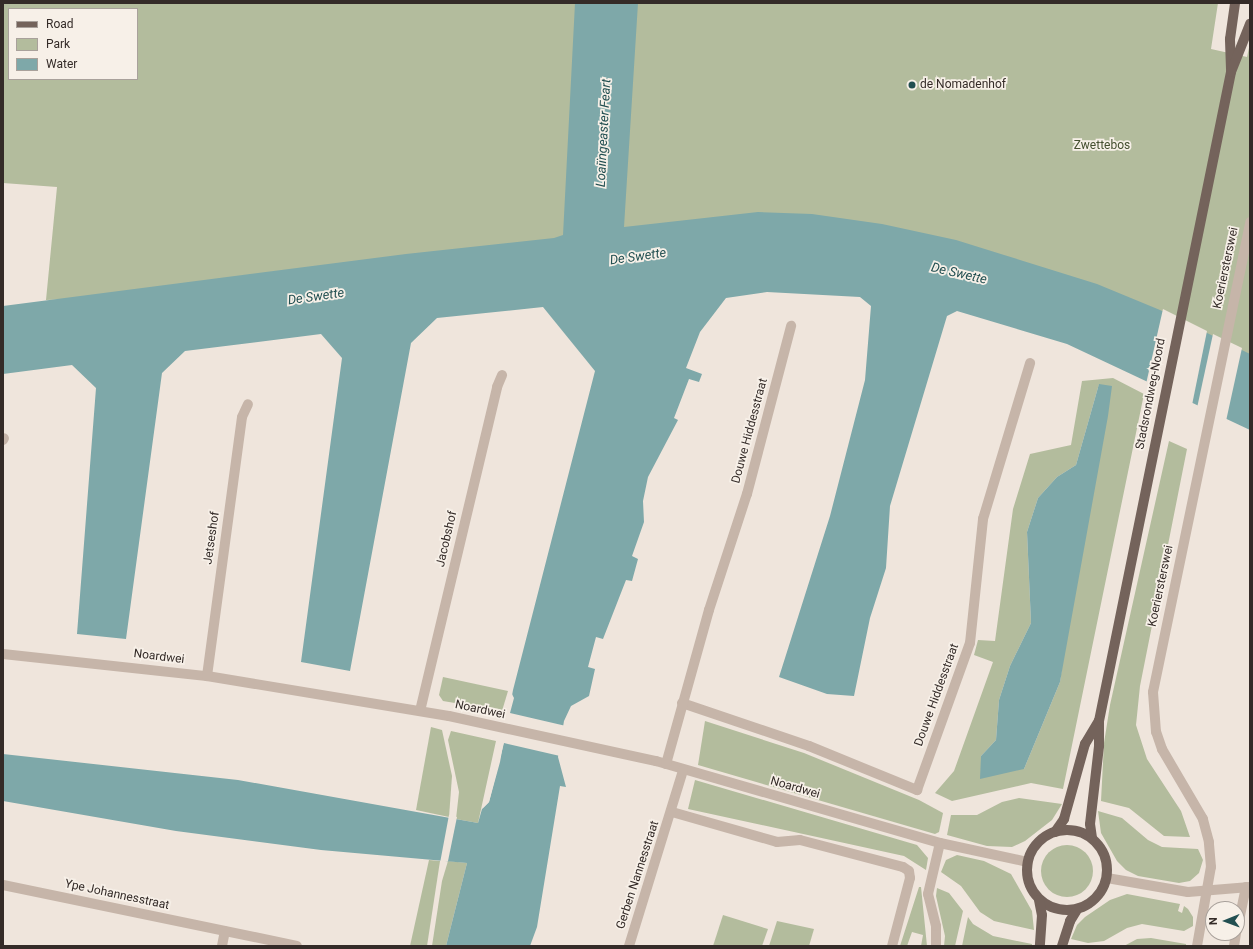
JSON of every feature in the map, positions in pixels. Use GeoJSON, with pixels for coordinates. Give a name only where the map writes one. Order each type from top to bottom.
{"type":"FeatureCollection","features":[{"type":"Feature","properties":{"kind":"main road","name":"Stadsrondweg-Noord"},"geometry":{"type":"LineString","coordinates":[[1231,72],[1230,39],[1235,3]]}},
{"type":"Feature","properties":{"kind":"main road","name":"Stadsrondweg-Noord"},"geometry":{"type":"LineString","coordinates":[[1092,838],[1090,824],[1099,746],[1099,721],[1185,291],[1231,72],[1250,24]]}},
{"type":"Feature","properties":{"kind":"main road","name":"Stadsrondweg-Noord"},"geometry":{"type":"LineString","coordinates":[[1055,832],[1066,813],[1086,744],[1099,721]]}},
{"type":"Feature","properties":{"kind":"main road"},"geometry":{"type":"LineString","coordinates":[[1039,900],[1057,910],[1077,910],[1086,906],[1100,894],[1107,878],[1107,860],[1092,838],[1074,830],[1055,832],[1037,843],[1028,862],[1029,883],[1039,900],[1042,915],[1040,946]]}},
{"type":"Feature","properties":{"kind":"main road"},"geometry":{"type":"LineString","coordinates":[[1062,946],[1070,921],[1077,910]]}},
{"type":"Feature","properties":{"kind":"street","name":"Koeriersterswei"},"geometry":{"type":"LineString","coordinates":[[1197,946],[1208,891],[1211,866],[1203,819],[1162,749],[1153,712],[1153,692],[1230,312],[1250,222]]}},
{"type":"Feature","properties":{"kind":"street","name":"Douwe Hiddesstraat"},"geometry":{"type":"LineString","coordinates":[[666,764],[682,703],[747,494],[791,326]]}},
{"type":"Feature","properties":{"kind":"street","name":"Douwe Hiddesstraat"},"geometry":{"type":"LineString","coordinates":[[682,703],[810,746],[917,790],[970,643],[983,519],[1030,363]]}},
{"type":"Feature","properties":{"kind":"street","name":"Jacobshof"},"geometry":{"type":"LineString","coordinates":[[420,711],[497,387],[502,375]]}},
{"type":"Feature","properties":{"kind":"street","name":"Jetseshof"},"geometry":{"type":"LineString","coordinates":[[207,676],[242,417],[248,404]]}},
{"type":"Feature","properties":{"kind":"street","name":"Noardwei"},"geometry":{"type":"LineString","coordinates":[[3,654],[207,676],[420,711],[487,724],[666,764],[940,844],[1028,862]]}},
{"type":"Feature","properties":{"kind":"street","name":"Gerben Nannesstraat"},"geometry":{"type":"LineString","coordinates":[[629,946],[684,770]]}},
{"type":"Feature","properties":{"kind":"street","name":"Gerben Nannesstraat"},"geometry":{"type":"LineString","coordinates":[[672,812],[776,842],[800,840],[903,867],[909,871],[910,878],[892,946]]}},
{"type":"Feature","properties":{"kind":"street"},"geometry":{"type":"LineString","coordinates":[[936,946],[936,926],[928,894],[940,844]]}},
{"type":"Feature","properties":{"kind":"street"},"geometry":{"type":"LineString","coordinates":[[1107,878],[1167,890],[1208,891],[1248,887],[1244,901]]}},
{"type":"Feature","properties":{"kind":"street","name":"Ype Johannesstraat"},"geometry":{"type":"LineString","coordinates":[[3,885],[297,946]]}},
{"type":"Feature","properties":{"kind":"street"},"geometry":{"type":"LineString","coordinates":[[222,946],[225,931]]}},
{"type":"Feature","properties":{"kind":"green space","name":"Zwettebos"},"geometry":{"type":"Polygon","coordinates":[[[3,3],[1218,3],[1211,49],[1247,57],[1250,43],[1250,361],[1008,263],[46,300],[57,187],[3,183],[3,3]]]}},
{"type":"Feature","properties":{"kind":"green space"},"geometry":{"type":"Polygon","coordinates":[[[1113,378],[1144,394],[1063,789],[1031,783],[952,801],[935,793],[954,771],[993,662],[974,655],[978,640],[995,641],[1013,509],[1030,454],[1071,445],[1082,381],[1113,378]],[[1099,384],[1076,465],[1057,477],[1038,498],[1027,532],[1031,623],[1010,666],[999,700],[996,740],[981,756],[1024,769],[1060,682],[1099,384]]]}},
{"type":"Feature","properties":{"kind":"green space"},"geometry":{"type":"Polygon","coordinates":[[[1169,441],[1187,449],[1140,686],[1136,725],[1147,759],[1181,811],[1190,837],[1164,836],[1129,808],[1101,801],[1104,743],[1110,705],[1169,441]]]}},
{"type":"Feature","properties":{"kind":"green space"},"geometry":{"type":"Polygon","coordinates":[[[443,677],[508,691],[502,711],[443,701],[439,695],[443,677]]]}},
{"type":"Feature","properties":{"kind":"green space"},"geometry":{"type":"Polygon","coordinates":[[[705,721],[804,753],[919,800],[943,813],[939,832],[935,834],[698,765],[705,721]]]}},
{"type":"Feature","properties":{"kind":"green space"},"geometry":{"type":"Polygon","coordinates":[[[431,727],[442,730],[452,776],[449,817],[416,810],[431,727]]]}},
{"type":"Feature","properties":{"kind":"green space"},"geometry":{"type":"Polygon","coordinates":[[[451,731],[496,741],[478,823],[456,819],[459,792],[448,740],[451,731]]]}},
{"type":"Feature","properties":{"kind":"green space"},"geometry":{"type":"Polygon","coordinates":[[[695,780],[917,845],[928,858],[926,870],[904,856],[688,809],[695,780]]]}},
{"type":"Feature","properties":{"kind":"green space"},"geometry":{"type":"Polygon","coordinates":[[[1019,798],[1062,804],[1052,820],[1025,841],[1012,847],[987,846],[947,835],[951,815],[977,815],[1002,802],[1019,798]]]}},
{"type":"Feature","properties":{"kind":"green space"},"geometry":{"type":"Polygon","coordinates":[[[1098,811],[1122,818],[1148,840],[1162,847],[1198,849],[1203,860],[1199,873],[1190,881],[1179,883],[1138,876],[1126,870],[1117,861],[1101,833],[1098,811]]]}},
{"type":"Feature","properties":{"kind":"green space"},"geometry":{"type":"Polygon","coordinates":[[[1067,845],[1077,847],[1085,853],[1091,861],[1093,871],[1091,881],[1085,889],[1077,895],[1067,897],[1057,895],[1049,889],[1043,881],[1041,871],[1043,861],[1049,853],[1057,847],[1067,845]]]}},
{"type":"Feature","properties":{"kind":"green space"},"geometry":{"type":"Polygon","coordinates":[[[957,855],[984,861],[1011,874],[1032,911],[1034,930],[994,921],[980,912],[961,886],[941,872],[946,860],[957,855]]]}},
{"type":"Feature","properties":{"kind":"green space"},"geometry":{"type":"Polygon","coordinates":[[[429,860],[440,861],[427,946],[410,946],[429,860]]]}},
{"type":"Feature","properties":{"kind":"green space"},"geometry":{"type":"Polygon","coordinates":[[[448,861],[467,863],[446,946],[432,946],[442,881],[448,861]]]}},
{"type":"Feature","properties":{"kind":"green space"},"geometry":{"type":"Polygon","coordinates":[[[919,887],[921,887],[927,946],[921,946],[923,935],[912,932],[907,946],[900,946],[919,887]]]}},
{"type":"Feature","properties":{"kind":"green space"},"geometry":{"type":"Polygon","coordinates":[[[937,888],[949,893],[963,911],[955,946],[944,946],[945,936],[936,896],[937,888]]]}},
{"type":"Feature","properties":{"kind":"green space"},"geometry":{"type":"Polygon","coordinates":[[[1127,894],[1180,904],[1178,911],[1182,913],[1184,906],[1188,909],[1193,917],[1193,926],[1184,931],[1142,924],[1127,928],[1104,941],[1088,943],[1071,939],[1077,925],[1085,917],[1110,900],[1127,894]]]}},
{"type":"Feature","properties":{"kind":"green space"},"geometry":{"type":"Polygon","coordinates":[[[723,915],[768,929],[762,946],[713,946],[723,915]]]}},
{"type":"Feature","properties":{"kind":"green space"},"geometry":{"type":"Polygon","coordinates":[[[968,917],[973,924],[993,936],[1032,944],[1032,946],[962,946],[968,917]]]}},
{"type":"Feature","properties":{"kind":"green space"},"geometry":{"type":"Polygon","coordinates":[[[777,921],[814,929],[809,946],[769,946],[777,921]]]}},
{"type":"Feature","properties":{"kind":"green space"},"geometry":{"type":"Polygon","coordinates":[[[1151,938],[1186,944],[1186,946],[1124,946],[1137,939],[1151,938]]]}},
{"type":"Feature","properties":{"kind":"water"},"geometry":{"type":"Polygon","coordinates":[[[575,3],[638,3],[624,227],[758,212],[812,214],[882,224],[956,240],[1097,284],[1160,310],[1250,354],[1250,430],[1067,344],[957,311],[947,316],[890,506],[886,568],[870,618],[854,696],[827,694],[779,677],[830,516],[865,380],[871,306],[860,297],[767,292],[726,298],[700,332],[686,368],[702,374],[699,382],[689,379],[674,418],[678,420],[648,477],[643,501],[644,522],[632,556],[638,559],[632,581],[626,580],[603,639],[596,637],[588,667],[595,669],[589,696],[571,706],[564,721],[558,757],[566,787],[560,786],[537,927],[530,946],[446,946],[467,863],[321,850],[176,831],[3,801],[3,754],[238,780],[478,823],[482,809],[489,802],[500,762],[513,690],[595,371],[543,307],[437,318],[411,343],[350,671],[301,662],[342,358],[321,334],[185,351],[162,373],[126,639],[77,634],[96,388],[72,365],[3,374],[3,306],[406,254],[554,238],[563,235],[575,3]]]}},
{"type":"Feature","properties":{"kind":"water"},"geometry":{"type":"Polygon","coordinates":[[[1099,384],[1112,386],[1108,416],[1060,682],[1024,769],[980,779],[981,756],[996,740],[999,700],[1010,666],[1031,623],[1027,532],[1038,498],[1057,477],[1076,465],[1099,384]]]}},
{"type":"Feature","properties":{"kind":"pier"},"geometry":{"type":"Polygon","coordinates":[[[1163,309],[1207,331],[1192,405],[1146,384],[1163,309]]]}},
{"type":"Feature","properties":{"kind":"pier"},"geometry":{"type":"Polygon","coordinates":[[[1213,334],[1242,348],[1226,421],[1197,408],[1213,334]]]}},
{"type":"Feature","properties":{"kind":"pier"},"geometry":{"type":"Polygon","coordinates":[[[511,692],[514,698],[510,713],[566,726],[560,756],[504,743],[489,802],[482,809],[487,801],[498,762],[511,692]]]}},
{"type":"Feature","properties":{"kind":"pier"},"geometry":{"type":"Polygon","coordinates":[[[449,815],[457,817],[448,861],[440,863],[449,815]]]}},
{"type":"Feature","properties":{"kind":"place","name":"de Nomadenhof"},"geometry":{"type":"Point","coordinates":[912,85]}},
{"type":"Feature","properties":{"kind":"water label","name":"Loaiïngeaster Feart"},"geometry":{"type":"Point","coordinates":[604,133]}},
{"type":"Feature","properties":{"kind":"water label","name":"De Swette"},"geometry":{"type":"Point","coordinates":[638,257]}},
{"type":"Feature","properties":{"kind":"water label","name":"De Swette"},"geometry":{"type":"Point","coordinates":[959,274]}},
{"type":"Feature","properties":{"kind":"water label","name":"De Swette"},"geometry":{"type":"Point","coordinates":[316,297]}}]}
